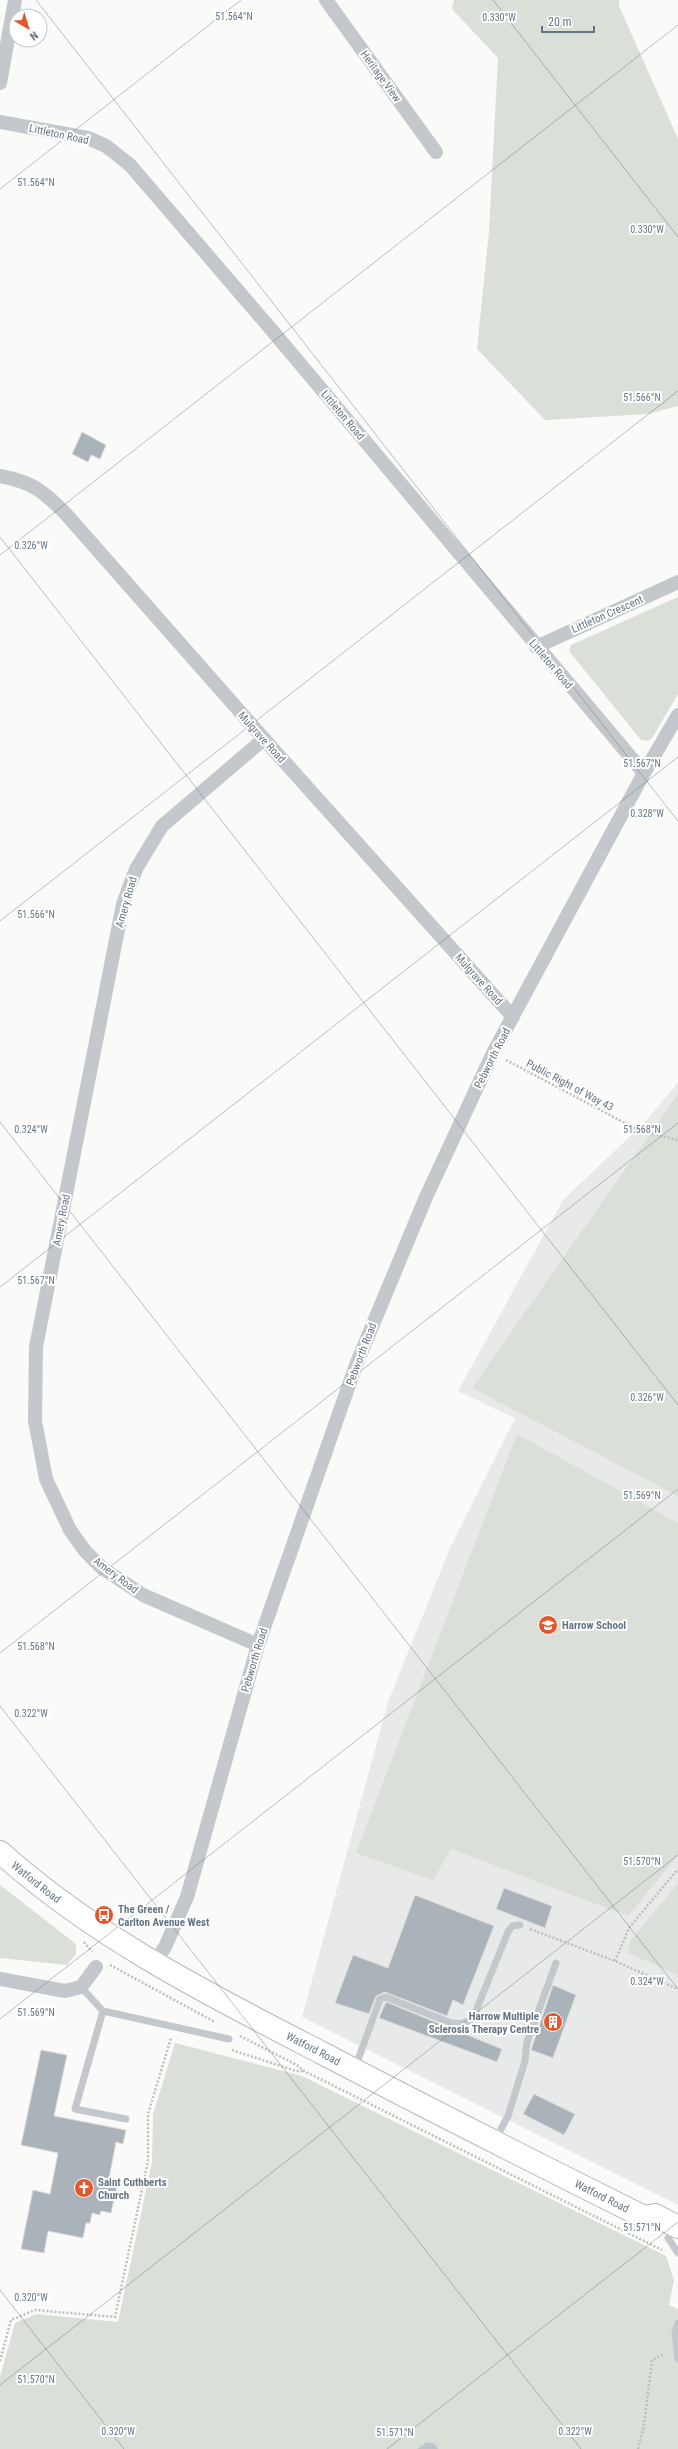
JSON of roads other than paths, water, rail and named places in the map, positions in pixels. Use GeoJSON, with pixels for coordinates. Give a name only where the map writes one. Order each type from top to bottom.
{"type":"FeatureCollection","features":[{"type":"Feature","properties":{"kind":"main road","name":"Watford Road"},"geometry":{"type":"LineString","coordinates":[[0,1852],[68,1906],[154,1964],[494,2142],[644,2217],[655,2215],[676,2240]]}},
{"type":"Feature","properties":{"kind":"street"},"geometry":{"type":"LineString","coordinates":[[0,83],[15,0]]}},
{"type":"Feature","properties":{"kind":"street","name":"Heritage View"},"geometry":{"type":"LineString","coordinates":[[326,0],[436,152]]}},
{"type":"Feature","properties":{"kind":"street","name":"Littleton Road"},"geometry":{"type":"LineString","coordinates":[[0,122],[88,138],[106,146],[130,165],[270,328],[536,647],[644,773]]}},
{"type":"Feature","properties":{"kind":"street","name":"Mulgrave Road"},"geometry":{"type":"LineString","coordinates":[[0,476],[23,480],[38,489],[65,513],[264,739],[513,1017]]}},
{"type":"Feature","properties":{"kind":"street","name":"Littleton Crescent"},"geometry":{"type":"LineString","coordinates":[[536,647],[678,582]]}},
{"type":"Feature","properties":{"kind":"street"},"geometry":{"type":"LineString","coordinates":[[644,773],[678,715]]}},
{"type":"Feature","properties":{"kind":"street","name":"Amery Road"},"geometry":{"type":"LineString","coordinates":[[258,1645],[144,1596],[102,1568],[85,1551],[70,1530],[46,1479],[35,1421],[36,1347],[123,904],[136,869],[162,826],[264,739]]}},
{"type":"Feature","properties":{"kind":"street","name":"Pebworth Road"},"geometry":{"type":"LineString","coordinates":[[154,1964],[165,1947],[187,1898],[258,1645],[356,1365],[426,1197],[493,1053],[644,773]]}},
{"type":"Feature","properties":{"kind":"street"},"geometry":{"type":"LineString","coordinates":[[0,1979],[65,1991],[81,1987],[96,1967]]}},
{"type":"Feature","properties":{"kind":"lane"},"geometry":{"type":"LineString","coordinates":[[354,2070],[380,1999],[386,1997],[451,2023],[462,2025],[473,2018],[508,1932],[512,1926],[520,1925]]}},
{"type":"Feature","properties":{"kind":"lane"},"geometry":{"type":"LineString","coordinates":[[494,2142],[508,2116],[525,2062],[527,2042],[556,1963]]}},
{"type":"Feature","properties":{"kind":"lane"},"geometry":{"type":"LineString","coordinates":[[81,1987],[102,2011],[213,2037],[229,2039]]}},
{"type":"Feature","properties":{"kind":"lane"},"geometry":{"type":"LineString","coordinates":[[102,2011],[75,2109],[126,2119]]}},
{"type":"Feature","properties":{"kind":"lane"},"geometry":{"type":"LineString","coordinates":[[677,2356],[675,2332],[678,2323]]}},
{"type":"Feature","properties":{"kind":"place","name":"Harrow School"},"geometry":{"type":"Point","coordinates":[548,1625]}},
{"type":"Feature","properties":{"kind":"place","name":"The Green / Carlton Avenue West"},"geometry":{"type":"Point","coordinates":[104,1915]}},
{"type":"Feature","properties":{"kind":"place","name":"Harrow Multiple Sclerosis Therapy Centre"},"geometry":{"type":"Point","coordinates":[553,2022]}},
{"type":"Feature","properties":{"kind":"place","name":"Saint Cuthberts Church"},"geometry":{"type":"Point","coordinates":[84,2188]}}]}
